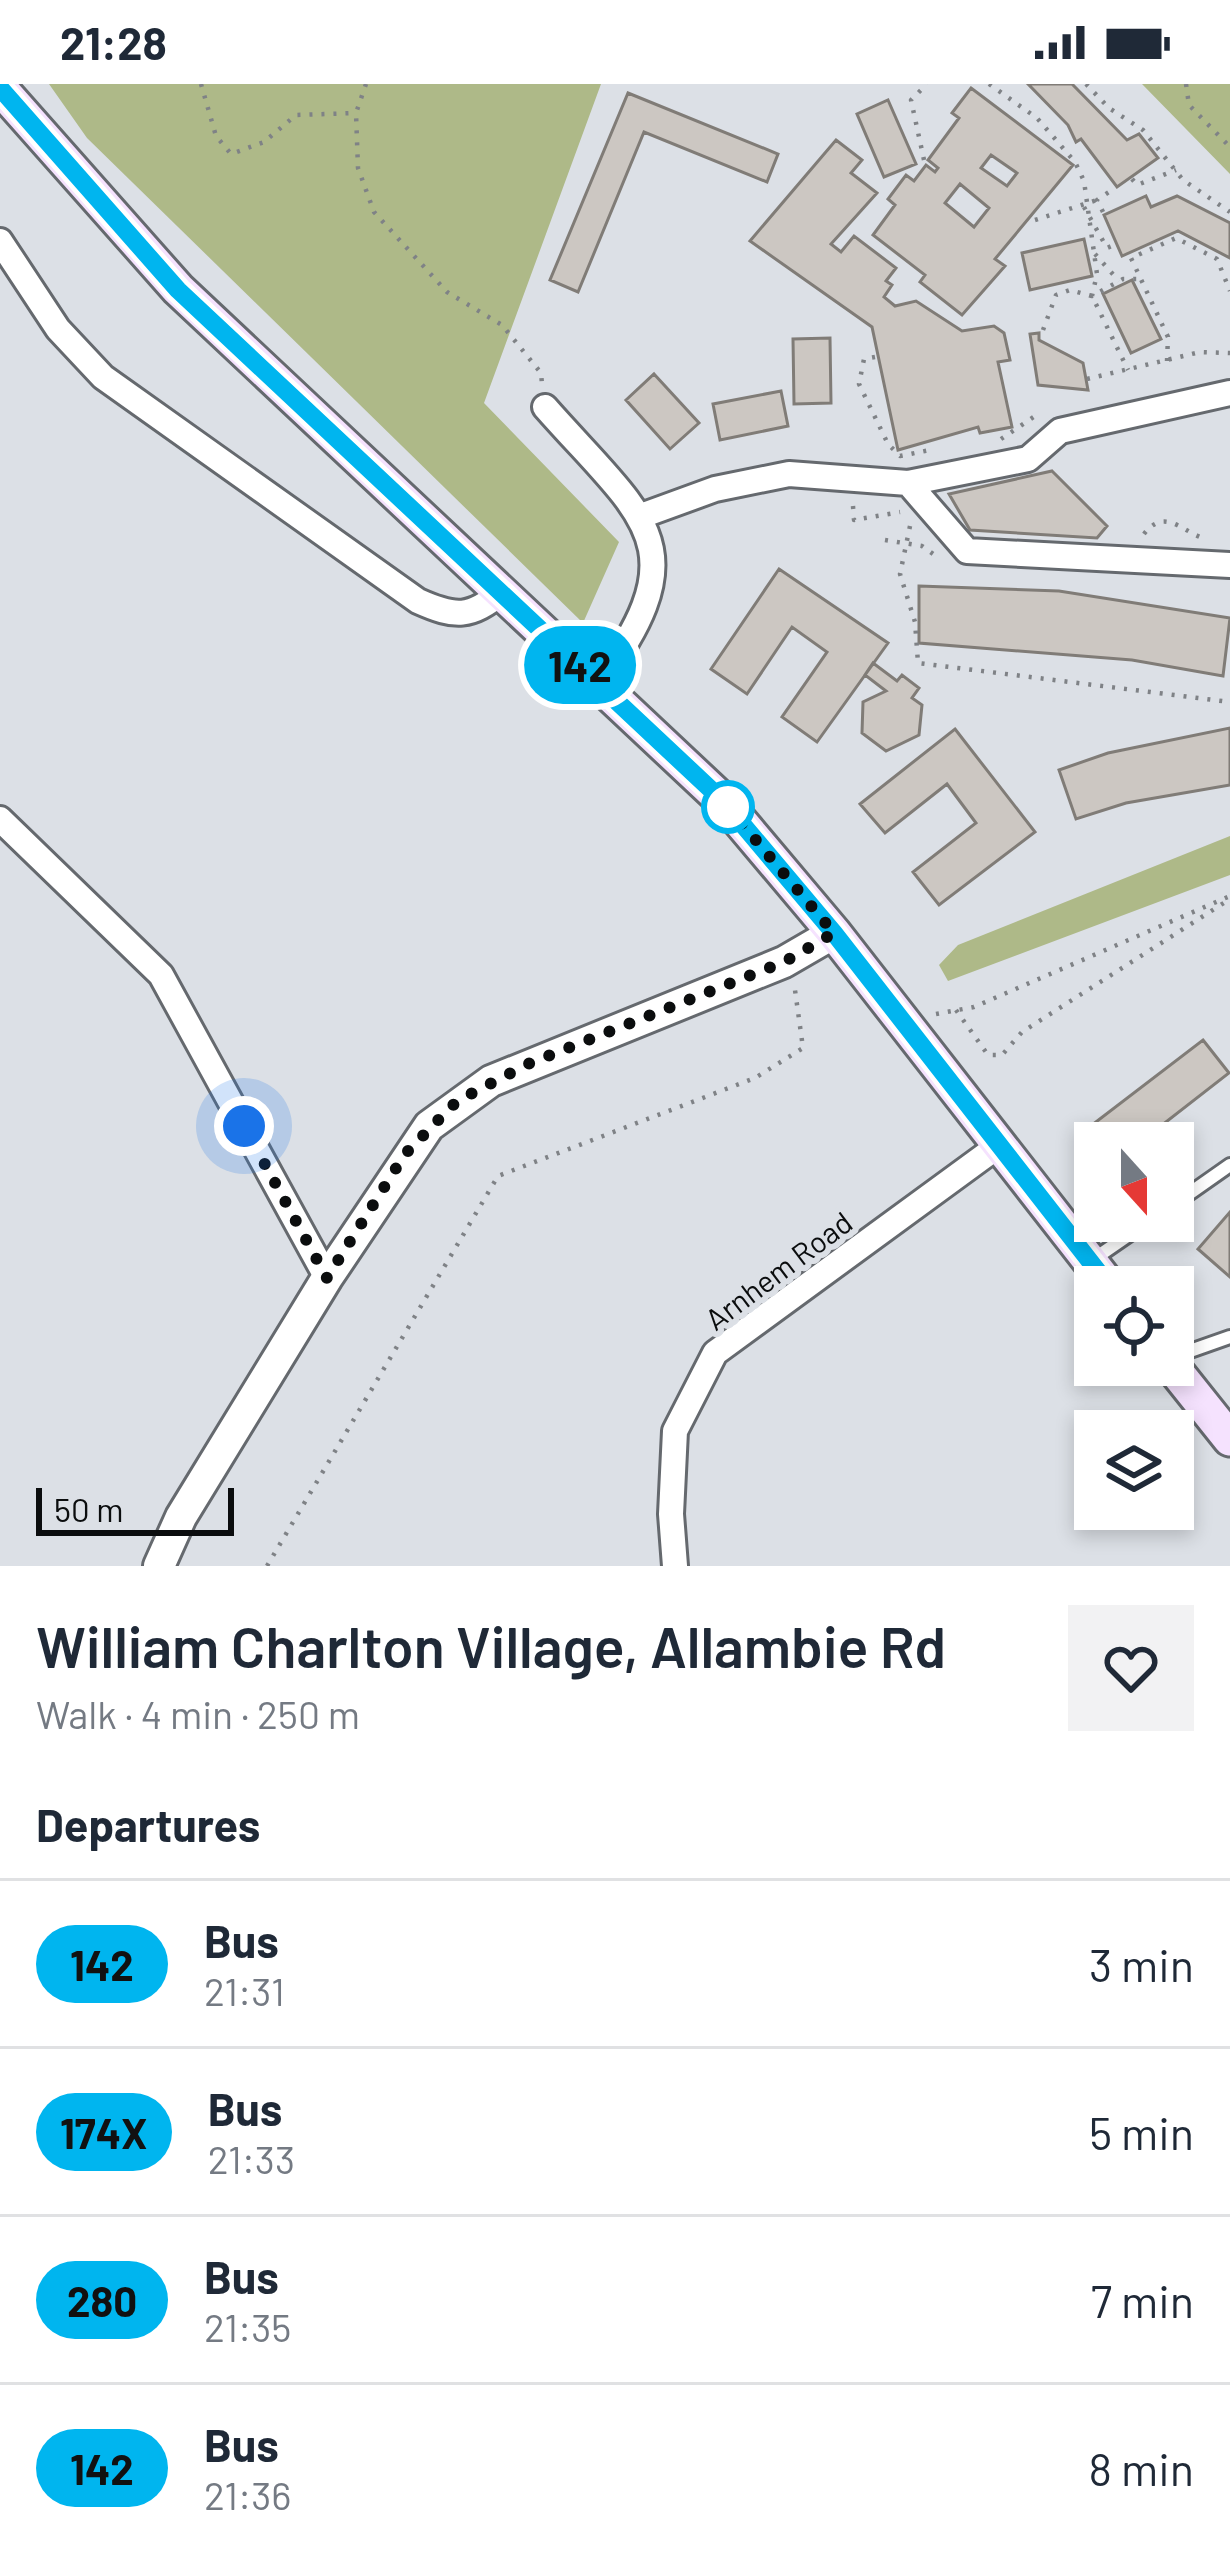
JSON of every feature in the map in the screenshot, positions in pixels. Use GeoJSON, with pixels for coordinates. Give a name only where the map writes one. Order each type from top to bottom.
{"type":"FeatureCollection","features":[{"type":"Feature","properties":{"kind":"main road"},"geometry":{"type":"LineString","coordinates":[[0,88],[178,290],[722,800],[834,933],[1094,1266]]}},
{"type":"Feature","properties":{"kind":"main road"},"geometry":{"type":"LineString","coordinates":[[1191,1386],[1230,1439]]}},
{"type":"Feature","properties":{"kind":"street"},"geometry":{"type":"LineString","coordinates":[[0,241],[58,329],[103,377],[418,601],[443,612],[478,612],[502,592]]}},
{"type":"Feature","properties":{"kind":"street"},"geometry":{"type":"LineString","coordinates":[[641,516],[789,474],[908,483],[1028,459],[1060,431],[1230,393]]}},
{"type":"Feature","properties":{"kind":"street"},"geometry":{"type":"LineString","coordinates":[[545,407],[641,516],[654,547],[653,590],[632,639],[599,682]]}},
{"type":"Feature","properties":{"kind":"street"},"geometry":{"type":"LineString","coordinates":[[908,483],[967,550],[1230,565]]}},
{"type":"Feature","properties":{"kind":"street"},"geometry":{"type":"LineString","coordinates":[[0,818],[161,975],[327,1278]]}},
{"type":"Feature","properties":{"kind":"street"},"geometry":{"type":"LineString","coordinates":[[141,1566],[160,1566],[181,1517],[405,1154],[457,1101],[528,1064],[784,962],[834,933]]}},
{"type":"Feature","properties":{"kind":"street","name":"Arnhem Road"},"geometry":{"type":"LineString","coordinates":[[675,1566],[671,1514],[675,1431],[715,1353],[998,1146]]}},
{"type":"Feature","properties":{"kind":"lane"},"geometry":{"type":"LineString","coordinates":[[1194,1190],[1230,1165]]}},
{"type":"Feature","properties":{"kind":"lane"},"geometry":{"type":"LineString","coordinates":[[1107,1266],[1130,1242]]}},
{"type":"Feature","properties":{"kind":"lane"},"geometry":{"type":"LineString","coordinates":[[1194,1352],[1230,1337]]}},
{"type":"Feature","properties":{"kind":"path"},"geometry":{"type":"LineString","coordinates":[[201,84],[216,136],[232,154],[264,142],[296,115],[356,112]]}},
{"type":"Feature","properties":{"kind":"path"},"geometry":{"type":"LineString","coordinates":[[366,84],[356,112],[358,168],[374,212],[447,292],[502,325],[541,373],[545,407]]}},
{"type":"Feature","properties":{"kind":"path"},"geometry":{"type":"LineString","coordinates":[[924,160],[910,100],[927,84]]}},
{"type":"Feature","properties":{"kind":"path"},"geometry":{"type":"LineString","coordinates":[[989,84],[1037,118],[1076,162],[1084,181],[1083,206],[1096,274],[1092,296],[1128,370]]}},
{"type":"Feature","properties":{"kind":"path"},"geometry":{"type":"LineString","coordinates":[[1086,84],[1109,108],[1144,130],[1176,170],[1230,212]]}},
{"type":"Feature","properties":{"kind":"path"},"geometry":{"type":"LineString","coordinates":[[1186,84],[1189,105],[1230,147]]}},
{"type":"Feature","properties":{"kind":"path"},"geometry":{"type":"LineString","coordinates":[[1132,179],[1137,185],[1176,170]]}},
{"type":"Feature","properties":{"kind":"path"},"geometry":{"type":"LineString","coordinates":[[1035,220],[1083,206],[1114,188]]}},
{"type":"Feature","properties":{"kind":"path"},"geometry":{"type":"LineString","coordinates":[[1097,200],[1103,212]]}},
{"type":"Feature","properties":{"kind":"path"},"geometry":{"type":"LineString","coordinates":[[1083,206],[1107,248],[1114,245]]}},
{"type":"Feature","properties":{"kind":"path"},"geometry":{"type":"LineString","coordinates":[[1167,361],[1168,337],[1131,258],[1177,238],[1217,259],[1230,291]]}},
{"type":"Feature","properties":{"kind":"path"},"geometry":{"type":"LineString","coordinates":[[1092,252],[1119,280]]}},
{"type":"Feature","properties":{"kind":"path"},"geometry":{"type":"LineString","coordinates":[[1043,330],[1056,295],[1070,290],[1092,296],[1119,280],[1141,279]]}},
{"type":"Feature","properties":{"kind":"path"},"geometry":{"type":"LineString","coordinates":[[1088,379],[1199,352],[1230,353]]}},
{"type":"Feature","properties":{"kind":"path"},"geometry":{"type":"LineString","coordinates":[[875,357],[864,359],[859,384],[888,445],[899,455],[941,448]]}},
{"type":"Feature","properties":{"kind":"path"},"geometry":{"type":"LineString","coordinates":[[982,442],[1003,438],[1035,416]]}},
{"type":"Feature","properties":{"kind":"path"},"geometry":{"type":"LineString","coordinates":[[850,477],[854,520],[899,512],[910,524],[911,538],[900,574],[915,622],[918,663],[1230,702]]}},
{"type":"Feature","properties":{"kind":"path"},"geometry":{"type":"LineString","coordinates":[[1139,541],[1156,522],[1171,520],[1196,536],[1213,537]]}},
{"type":"Feature","properties":{"kind":"path"},"geometry":{"type":"LineString","coordinates":[[910,1032],[934,1015],[1230,897]]}},
{"type":"Feature","properties":{"kind":"path"},"geometry":{"type":"LineString","coordinates":[[956,1010],[988,1055],[1002,1055],[1022,1032],[1230,897]]}},
{"type":"Feature","properties":{"kind":"path"},"geometry":{"type":"LineString","coordinates":[[267,1566],[498,1176],[755,1078],[802,1048],[799,1001],[784,962]]}},
{"type":"Feature","properties":{"kind":"green space"},"geometry":{"type":"Polygon","coordinates":[[[49,84],[601,84],[484,403],[619,542],[583,623],[87,138],[49,84]]]}},
{"type":"Feature","properties":{"kind":"green space"},"geometry":{"type":"Polygon","coordinates":[[[1142,84],[1230,84],[1230,174],[1142,84]]]}},
{"type":"Feature","properties":{"kind":"green space"},"geometry":{"type":"Polygon","coordinates":[[[1230,836],[1230,875],[948,981],[939,965],[958,945],[1230,836]]]}},
{"type":"Feature","properties":{"kind":"building"},"geometry":{"type":"Polygon","coordinates":[[[1028,84],[1072,84],[1127,140],[1139,134],[1158,158],[1117,187],[1081,139],[1076,142],[1068,125],[1028,84]]]}},
{"type":"Feature","properties":{"kind":"building"},"geometry":{"type":"Polygon","coordinates":[[[971,88],[1073,165],[995,259],[1005,266],[962,315],[920,282],[925,275],[873,235],[895,205],[888,199],[906,175],[914,181],[926,165],[935,172],[938,168],[928,160],[959,118],[952,113],[971,88]],[[991,155],[981,168],[1007,186],[1017,173],[991,155]],[[960,184],[945,203],[974,227],[989,208],[960,184]]]}},
{"type":"Feature","properties":{"kind":"building"},"geometry":{"type":"Polygon","coordinates":[[[628,93],[778,154],[767,182],[644,132],[578,292],[550,280],[628,93]]]}},
{"type":"Feature","properties":{"kind":"building"},"geometry":{"type":"Polygon","coordinates":[[[888,100],[916,164],[884,177],[857,114],[888,100]]]}},
{"type":"Feature","properties":{"kind":"building"},"geometry":{"type":"Polygon","coordinates":[[[836,140],[862,160],[851,173],[877,193],[831,244],[841,252],[854,236],[896,268],[886,281],[892,285],[884,297],[895,306],[916,301],[962,331],[994,326],[1004,333],[1010,360],[998,362],[1012,427],[980,433],[978,427],[898,450],[872,327],[750,241],[836,140]]]}},
{"type":"Feature","properties":{"kind":"building"},"geometry":{"type":"Polygon","coordinates":[[[1146,196],[1151,207],[1177,196],[1230,223],[1230,258],[1178,231],[1122,256],[1104,215],[1146,196]]]}},
{"type":"Feature","properties":{"kind":"building"},"geometry":{"type":"Polygon","coordinates":[[[1084,239],[1092,276],[1030,290],[1022,253],[1084,239]]]}},
{"type":"Feature","properties":{"kind":"building"},"geometry":{"type":"Polygon","coordinates":[[[1132,280],[1161,339],[1131,353],[1103,294],[1132,280]]]}},
{"type":"Feature","properties":{"kind":"building"},"geometry":{"type":"Polygon","coordinates":[[[1039,333],[1039,340],[1083,363],[1088,390],[1038,385],[1030,334],[1039,333]]]}},
{"type":"Feature","properties":{"kind":"building"},"geometry":{"type":"Polygon","coordinates":[[[830,338],[831,403],[794,404],[793,339],[830,338]]]}},
{"type":"Feature","properties":{"kind":"building"},"geometry":{"type":"Polygon","coordinates":[[[654,374],[699,423],[670,449],[626,400],[654,374]]]}},
{"type":"Feature","properties":{"kind":"building"},"geometry":{"type":"Polygon","coordinates":[[[781,391],[788,426],[720,440],[713,404],[781,391]]]}},
{"type":"Feature","properties":{"kind":"building"},"geometry":{"type":"Polygon","coordinates":[[[1052,471],[1107,526],[1097,538],[970,530],[949,494],[1052,471]]]}},
{"type":"Feature","properties":{"kind":"building"},"geometry":{"type":"Polygon","coordinates":[[[779,569],[888,643],[817,742],[782,717],[827,652],[792,627],[747,694],[711,669],[779,569]]]}},
{"type":"Feature","properties":{"kind":"building"},"geometry":{"type":"Polygon","coordinates":[[[919,586],[1059,591],[1230,618],[1223,676],[1132,660],[919,643],[919,586]]]}},
{"type":"Feature","properties":{"kind":"building"},"geometry":{"type":"Polygon","coordinates":[[[873,663],[897,681],[902,675],[919,688],[912,698],[922,705],[919,735],[886,751],[862,733],[863,702],[886,691],[865,675],[873,663]]]}},
{"type":"Feature","properties":{"kind":"building"},"geometry":{"type":"Polygon","coordinates":[[[1230,728],[1230,785],[1126,803],[1076,819],[1059,770],[1108,753],[1230,728]]]}},
{"type":"Feature","properties":{"kind":"building"},"geometry":{"type":"Polygon","coordinates":[[[955,729],[1035,832],[939,905],[913,872],[976,823],[947,784],[885,833],[860,804],[955,729]]]}},
{"type":"Feature","properties":{"kind":"building"},"geometry":{"type":"Polygon","coordinates":[[[1203,1040],[1229,1073],[1166,1122],[1096,1122],[1203,1040]]]}},
{"type":"Feature","properties":{"kind":"building"},"geometry":{"type":"Polygon","coordinates":[[[1230,1212],[1230,1277],[1198,1249],[1230,1212]]]}},
{"type":"Feature","properties":{"kind":"bus line","name":"142"},"geometry":{"type":"LineString","coordinates":[[0,88],[127,238],[178,290],[403,496],[722,800],[834,933],[1093,1266]]}},
{"type":"Feature","properties":{"kind":"route"},"geometry":{"type":"LineString","coordinates":[[244,1126],[327,1278],[405,1154],[457,1101],[528,1064],[784,962],[834,933],[722,800],[728,807]]}}]}
